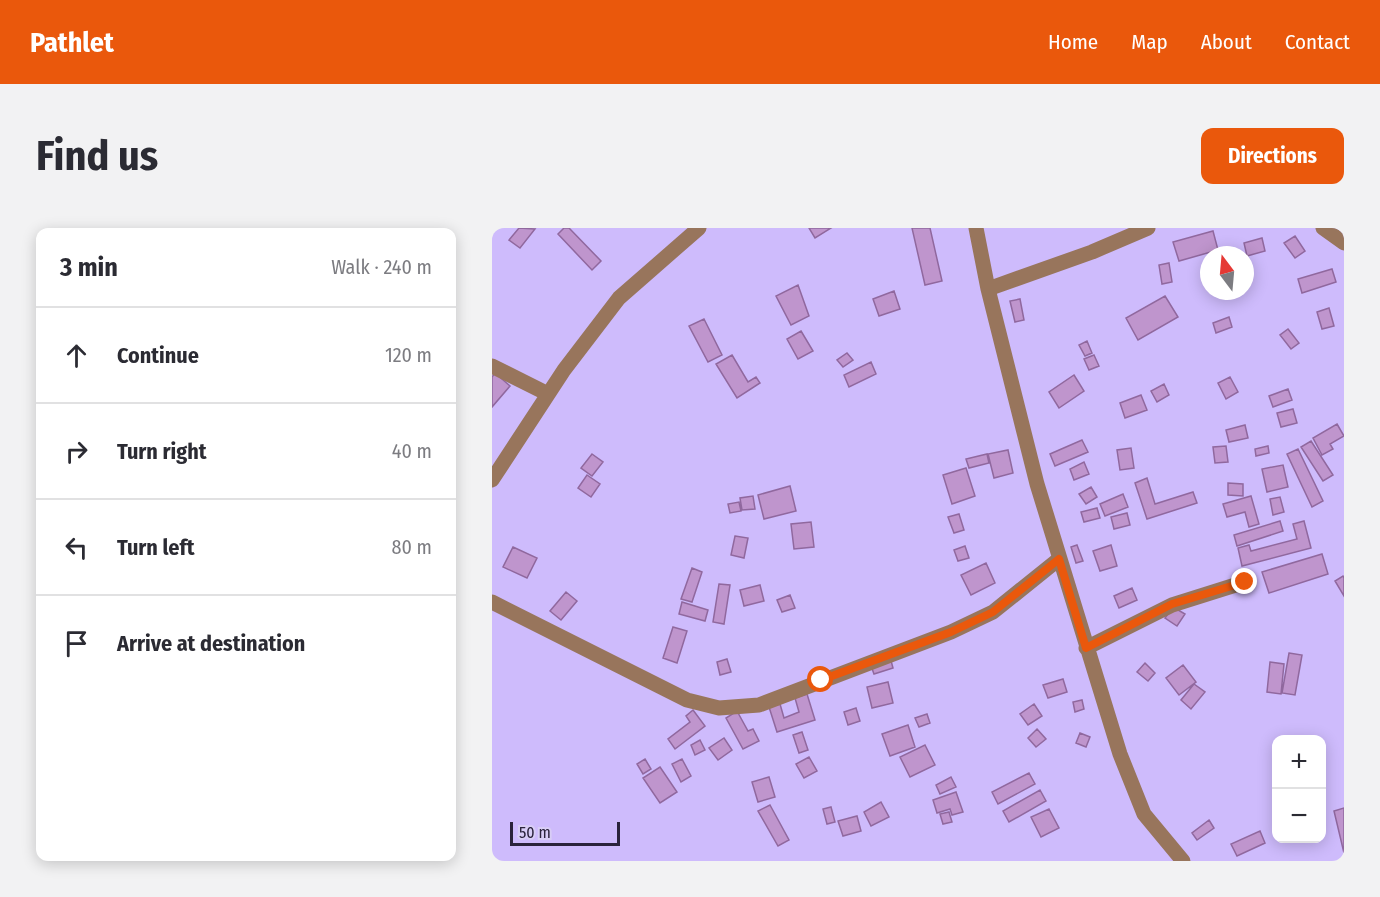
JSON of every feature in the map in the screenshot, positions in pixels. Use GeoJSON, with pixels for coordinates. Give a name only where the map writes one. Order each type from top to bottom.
{"type":"FeatureCollection","features":[{"type":"Feature","properties":{"kind":"street"},"geometry":{"type":"LineString","coordinates":[[492,480],[548,394],[619,298],[699,228]]}},
{"type":"Feature","properties":{"kind":"street"},"geometry":{"type":"LineString","coordinates":[[976,228],[988,289],[1059,559],[1120,754],[1144,814],[1183,861]]}},
{"type":"Feature","properties":{"kind":"street"},"geometry":{"type":"LineString","coordinates":[[988,289],[1092,252],[1148,228]]}},
{"type":"Feature","properties":{"kind":"street"},"geometry":{"type":"LineString","coordinates":[[1323,228],[1344,243]]}},
{"type":"Feature","properties":{"kind":"street"},"geometry":{"type":"LineString","coordinates":[[492,366],[548,394]]}},
{"type":"Feature","properties":{"kind":"street"},"geometry":{"type":"LineString","coordinates":[[492,602],[687,700],[719,708],[759,705],[993,612],[1059,559]]}},
{"type":"Feature","properties":{"kind":"street"},"geometry":{"type":"LineString","coordinates":[[1086,648],[1172,604],[1245,582]]}},
{"type":"Feature","properties":{"kind":"building"},"geometry":{"type":"Polygon","coordinates":[[[519,228],[535,229],[520,248],[509,240],[519,228]]]}},
{"type":"Feature","properties":{"kind":"building"},"geometry":{"type":"Polygon","coordinates":[[[564,228],[569,228],[601,261],[592,270],[558,234],[564,228]]]}},
{"type":"Feature","properties":{"kind":"building"},"geometry":{"type":"Polygon","coordinates":[[[809,228],[831,228],[815,238],[809,228]]]}},
{"type":"Feature","properties":{"kind":"building"},"geometry":{"type":"Polygon","coordinates":[[[912,228],[930,228],[942,281],[925,285],[912,228]]]}},
{"type":"Feature","properties":{"kind":"building"},"geometry":{"type":"Polygon","coordinates":[[[1213,231],[1217,246],[1200,246],[1200,255],[1179,261],[1173,242],[1213,231]]]}},
{"type":"Feature","properties":{"kind":"building"},"geometry":{"type":"Polygon","coordinates":[[[1295,236],[1305,251],[1295,258],[1284,243],[1295,236]]]}},
{"type":"Feature","properties":{"kind":"building"},"geometry":{"type":"Polygon","coordinates":[[[1262,238],[1265,251],[1254,254],[1254,246],[1245,246],[1244,243],[1262,238]]]}},
{"type":"Feature","properties":{"kind":"building"},"geometry":{"type":"Polygon","coordinates":[[[1169,263],[1172,282],[1162,284],[1159,265],[1169,263]]]}},
{"type":"Feature","properties":{"kind":"building"},"geometry":{"type":"Polygon","coordinates":[[[1332,269],[1336,282],[1302,293],[1298,279],[1332,269]]]}},
{"type":"Feature","properties":{"kind":"building"},"geometry":{"type":"Polygon","coordinates":[[[798,285],[809,316],[791,325],[776,296],[798,285]]]}},
{"type":"Feature","properties":{"kind":"building"},"geometry":{"type":"Polygon","coordinates":[[[894,291],[900,309],[879,316],[873,299],[894,291]]]}},
{"type":"Feature","properties":{"kind":"building"},"geometry":{"type":"Polygon","coordinates":[[[1165,296],[1178,317],[1138,340],[1126,318],[1165,296]]]}},
{"type":"Feature","properties":{"kind":"building"},"geometry":{"type":"Polygon","coordinates":[[[1020,299],[1024,320],[1015,322],[1010,301],[1020,299]]]}},
{"type":"Feature","properties":{"kind":"building"},"geometry":{"type":"Polygon","coordinates":[[[1329,308],[1334,326],[1322,329],[1317,312],[1329,308]]]}},
{"type":"Feature","properties":{"kind":"building"},"geometry":{"type":"Polygon","coordinates":[[[1229,317],[1232,327],[1216,333],[1213,323],[1229,317]]]}},
{"type":"Feature","properties":{"kind":"building"},"geometry":{"type":"Polygon","coordinates":[[[704,319],[722,355],[708,362],[689,326],[704,319]]]}},
{"type":"Feature","properties":{"kind":"building"},"geometry":{"type":"Polygon","coordinates":[[[1288,329],[1299,343],[1291,349],[1280,335],[1288,329]]]}},
{"type":"Feature","properties":{"kind":"building"},"geometry":{"type":"Polygon","coordinates":[[[801,331],[813,351],[798,359],[787,339],[801,331]]]}},
{"type":"Feature","properties":{"kind":"building"},"geometry":{"type":"Polygon","coordinates":[[[1087,341],[1092,353],[1085,356],[1079,345],[1087,341]]]}},
{"type":"Feature","properties":{"kind":"building"},"geometry":{"type":"Polygon","coordinates":[[[847,353],[853,360],[843,367],[837,360],[847,353]]]}},
{"type":"Feature","properties":{"kind":"building"},"geometry":{"type":"Polygon","coordinates":[[[732,355],[748,382],[756,377],[760,383],[737,398],[716,364],[732,355]]]}},
{"type":"Feature","properties":{"kind":"building"},"geometry":{"type":"Polygon","coordinates":[[[1094,355],[1099,366],[1089,370],[1084,359],[1094,355]]]}},
{"type":"Feature","properties":{"kind":"building"},"geometry":{"type":"Polygon","coordinates":[[[871,362],[876,374],[849,387],[844,375],[871,362]]]}},
{"type":"Feature","properties":{"kind":"building"},"geometry":{"type":"Polygon","coordinates":[[[495,373],[510,386],[492,407],[492,377],[495,373]]]}},
{"type":"Feature","properties":{"kind":"building"},"geometry":{"type":"Polygon","coordinates":[[[1074,375],[1084,391],[1059,408],[1049,392],[1074,375]]]}},
{"type":"Feature","properties":{"kind":"building"},"geometry":{"type":"Polygon","coordinates":[[[1230,377],[1238,392],[1226,399],[1218,383],[1230,377]]]}},
{"type":"Feature","properties":{"kind":"building"},"geometry":{"type":"Polygon","coordinates":[[[1164,384],[1169,395],[1157,402],[1151,391],[1164,384]]]}},
{"type":"Feature","properties":{"kind":"building"},"geometry":{"type":"Polygon","coordinates":[[[1288,389],[1292,400],[1273,407],[1269,396],[1288,389]]]}},
{"type":"Feature","properties":{"kind":"building"},"geometry":{"type":"Polygon","coordinates":[[[1141,395],[1147,410],[1125,418],[1120,403],[1141,395]]]}},
{"type":"Feature","properties":{"kind":"building"},"geometry":{"type":"Polygon","coordinates":[[[1293,409],[1297,423],[1281,427],[1277,413],[1293,409]]]}},
{"type":"Feature","properties":{"kind":"building"},"geometry":{"type":"Polygon","coordinates":[[[1337,424],[1344,436],[1330,444],[1333,449],[1322,455],[1313,438],[1337,424]]]}},
{"type":"Feature","properties":{"kind":"building"},"geometry":{"type":"Polygon","coordinates":[[[1245,425],[1248,438],[1229,442],[1226,430],[1245,425]]]}},
{"type":"Feature","properties":{"kind":"building"},"geometry":{"type":"Polygon","coordinates":[[[1082,440],[1088,452],[1055,466],[1050,454],[1082,440]]]}},
{"type":"Feature","properties":{"kind":"building"},"geometry":{"type":"Polygon","coordinates":[[[1311,441],[1333,475],[1323,481],[1301,447],[1311,441]]]}},
{"type":"Feature","properties":{"kind":"building"},"geometry":{"type":"Polygon","coordinates":[[[1226,446],[1228,462],[1215,463],[1213,447],[1226,446]]]}},
{"type":"Feature","properties":{"kind":"building"},"geometry":{"type":"Polygon","coordinates":[[[1268,446],[1269,453],[1256,456],[1255,449],[1268,446]]]}},
{"type":"Feature","properties":{"kind":"building"},"geometry":{"type":"Polygon","coordinates":[[[1131,448],[1134,468],[1120,470],[1117,450],[1131,448]]]}},
{"type":"Feature","properties":{"kind":"building"},"geometry":{"type":"Polygon","coordinates":[[[1298,449],[1323,501],[1312,507],[1287,454],[1298,449]]]}},
{"type":"Feature","properties":{"kind":"building"},"geometry":{"type":"Polygon","coordinates":[[[1008,450],[1013,473],[994,478],[988,454],[1008,450]]]}},
{"type":"Feature","properties":{"kind":"building"},"geometry":{"type":"Polygon","coordinates":[[[592,454],[603,462],[592,476],[581,468],[592,454]]]}},
{"type":"Feature","properties":{"kind":"building"},"geometry":{"type":"Polygon","coordinates":[[[987,454],[989,463],[969,468],[966,459],[987,454]]]}},
{"type":"Feature","properties":{"kind":"building"},"geometry":{"type":"Polygon","coordinates":[[[1084,462],[1089,474],[1074,480],[1070,469],[1084,462]]]}},
{"type":"Feature","properties":{"kind":"building"},"geometry":{"type":"Polygon","coordinates":[[[1283,465],[1288,487],[1267,492],[1262,469],[1283,465]]]}},
{"type":"Feature","properties":{"kind":"building"},"geometry":{"type":"Polygon","coordinates":[[[966,468],[975,496],[952,504],[943,475],[966,468]]]}},
{"type":"Feature","properties":{"kind":"building"},"geometry":{"type":"Polygon","coordinates":[[[587,475],[600,484],[591,497],[578,488],[587,475]]]}},
{"type":"Feature","properties":{"kind":"building"},"geometry":{"type":"Polygon","coordinates":[[[1147,478],[1155,504],[1193,492],[1197,503],[1147,519],[1135,483],[1147,478]]]}},
{"type":"Feature","properties":{"kind":"building"},"geometry":{"type":"Polygon","coordinates":[[[1228,483],[1243,484],[1243,496],[1228,495],[1228,483]]]}},
{"type":"Feature","properties":{"kind":"building"},"geometry":{"type":"Polygon","coordinates":[[[790,486],[796,511],[764,519],[758,495],[790,486]]]}},
{"type":"Feature","properties":{"kind":"building"},"geometry":{"type":"Polygon","coordinates":[[[1091,487],[1097,497],[1086,504],[1079,494],[1091,487]]]}},
{"type":"Feature","properties":{"kind":"building"},"geometry":{"type":"Polygon","coordinates":[[[1123,494],[1128,507],[1105,516],[1100,504],[1123,494]]]}},
{"type":"Feature","properties":{"kind":"building"},"geometry":{"type":"Polygon","coordinates":[[[753,496],[755,509],[742,510],[740,498],[753,496]]]}},
{"type":"Feature","properties":{"kind":"building"},"geometry":{"type":"Polygon","coordinates":[[[1251,496],[1259,524],[1249,527],[1245,512],[1227,517],[1223,504],[1251,496]]]}},
{"type":"Feature","properties":{"kind":"building"},"geometry":{"type":"Polygon","coordinates":[[[1280,497],[1284,512],[1273,515],[1270,499],[1280,497]]]}},
{"type":"Feature","properties":{"kind":"building"},"geometry":{"type":"Polygon","coordinates":[[[739,502],[741,511],[730,513],[728,504],[739,502]]]}},
{"type":"Feature","properties":{"kind":"building"},"geometry":{"type":"Polygon","coordinates":[[[1097,508],[1100,518],[1084,522],[1081,512],[1097,508]]]}},
{"type":"Feature","properties":{"kind":"building"},"geometry":{"type":"Polygon","coordinates":[[[1127,513],[1130,525],[1114,529],[1111,517],[1127,513]]]}},
{"type":"Feature","properties":{"kind":"building"},"geometry":{"type":"Polygon","coordinates":[[[959,514],[964,530],[954,533],[948,517],[959,514]]]}},
{"type":"Feature","properties":{"kind":"building"},"geometry":{"type":"Polygon","coordinates":[[[1280,521],[1283,531],[1237,546],[1234,535],[1280,521]]]}},
{"type":"Feature","properties":{"kind":"building"},"geometry":{"type":"Polygon","coordinates":[[[1304,521],[1311,548],[1242,566],[1238,548],[1249,545],[1251,551],[1297,539],[1293,524],[1304,521]]]}},
{"type":"Feature","properties":{"kind":"building"},"geometry":{"type":"Polygon","coordinates":[[[811,522],[814,547],[794,549],[791,524],[811,522]]]}},
{"type":"Feature","properties":{"kind":"building"},"geometry":{"type":"Polygon","coordinates":[[[735,536],[748,538],[744,558],[731,555],[735,536]]]}},
{"type":"Feature","properties":{"kind":"building"},"geometry":{"type":"Polygon","coordinates":[[[1077,545],[1083,561],[1076,563],[1071,547],[1077,545]]]}},
{"type":"Feature","properties":{"kind":"building"},"geometry":{"type":"Polygon","coordinates":[[[1111,545],[1117,566],[1100,571],[1093,551],[1111,545]]]}},
{"type":"Feature","properties":{"kind":"building"},"geometry":{"type":"Polygon","coordinates":[[[965,546],[969,558],[958,561],[954,550],[965,546]]]}},
{"type":"Feature","properties":{"kind":"building"},"geometry":{"type":"Polygon","coordinates":[[[513,547],[537,558],[527,578],[503,567],[513,547]]]}},
{"type":"Feature","properties":{"kind":"building"},"geometry":{"type":"Polygon","coordinates":[[[1322,554],[1328,574],[1269,593],[1262,572],[1322,554]]]}},
{"type":"Feature","properties":{"kind":"building"},"geometry":{"type":"Polygon","coordinates":[[[986,563],[995,583],[971,595],[961,575],[986,563]]]}},
{"type":"Feature","properties":{"kind":"building"},"geometry":{"type":"Polygon","coordinates":[[[692,568],[702,572],[692,602],[681,599],[692,568]]]}},
{"type":"Feature","properties":{"kind":"building"},"geometry":{"type":"Polygon","coordinates":[[[1343,576],[1344,578],[1344,596],[1335,581],[1343,576]]]}},
{"type":"Feature","properties":{"kind":"building"},"geometry":{"type":"Polygon","coordinates":[[[719,584],[730,585],[724,624],[713,622],[719,584]]]}},
{"type":"Feature","properties":{"kind":"building"},"geometry":{"type":"Polygon","coordinates":[[[760,585],[764,601],[744,606],[740,590],[760,585]]]}},
{"type":"Feature","properties":{"kind":"building"},"geometry":{"type":"Polygon","coordinates":[[[1132,588],[1137,600],[1119,608],[1114,596],[1132,588]]]}},
{"type":"Feature","properties":{"kind":"building"},"geometry":{"type":"Polygon","coordinates":[[[566,592],[577,601],[561,620],[550,611],[566,592]]]}},
{"type":"Feature","properties":{"kind":"building"},"geometry":{"type":"Polygon","coordinates":[[[790,595],[795,608],[782,612],[777,600],[790,595]]]}},
{"type":"Feature","properties":{"kind":"building"},"geometry":{"type":"Polygon","coordinates":[[[682,602],[708,610],[705,621],[679,614],[682,602]]]}},
{"type":"Feature","properties":{"kind":"building"},"geometry":{"type":"Polygon","coordinates":[[[1173,607],[1185,614],[1177,626],[1165,618],[1173,607]]]}},
{"type":"Feature","properties":{"kind":"building"},"geometry":{"type":"Polygon","coordinates":[[[673,627],[687,631],[677,663],[663,658],[673,627]]]}},
{"type":"Feature","properties":{"kind":"building"},"geometry":{"type":"Polygon","coordinates":[[[1289,653],[1302,655],[1295,695],[1282,693],[1289,653]]]}},
{"type":"Feature","properties":{"kind":"building"},"geometry":{"type":"Polygon","coordinates":[[[890,657],[893,668],[874,674],[870,663],[890,657]]]}},
{"type":"Feature","properties":{"kind":"building"},"geometry":{"type":"Polygon","coordinates":[[[727,659],[731,672],[720,675],[717,662],[727,659]]]}},
{"type":"Feature","properties":{"kind":"building"},"geometry":{"type":"Polygon","coordinates":[[[1270,662],[1284,664],[1281,694],[1267,692],[1270,662]]]}},
{"type":"Feature","properties":{"kind":"building"},"geometry":{"type":"Polygon","coordinates":[[[1145,663],[1155,673],[1148,681],[1137,672],[1145,663]]]}},
{"type":"Feature","properties":{"kind":"building"},"geometry":{"type":"Polygon","coordinates":[[[1183,665],[1196,682],[1179,695],[1166,678],[1183,665]]]}},
{"type":"Feature","properties":{"kind":"building"},"geometry":{"type":"Polygon","coordinates":[[[1063,679],[1067,692],[1048,698],[1043,685],[1063,679]]]}},
{"type":"Feature","properties":{"kind":"building"},"geometry":{"type":"Polygon","coordinates":[[[888,682],[893,703],[872,708],[867,687],[888,682]]]}},
{"type":"Feature","properties":{"kind":"building"},"geometry":{"type":"Polygon","coordinates":[[[1194,684],[1205,692],[1191,709],[1181,700],[1194,684]]]}},
{"type":"Feature","properties":{"kind":"building"},"geometry":{"type":"Polygon","coordinates":[[[807,694],[815,720],[777,732],[769,707],[780,704],[784,718],[799,712],[795,698],[807,694]]]}},
{"type":"Feature","properties":{"kind":"building"},"geometry":{"type":"Polygon","coordinates":[[[1082,700],[1084,709],[1075,712],[1073,702],[1082,700]]]}},
{"type":"Feature","properties":{"kind":"building"},"geometry":{"type":"Polygon","coordinates":[[[1034,704],[1042,716],[1028,725],[1020,714],[1034,704]]]}},
{"type":"Feature","properties":{"kind":"building"},"geometry":{"type":"Polygon","coordinates":[[[856,708],[860,721],[848,725],[844,712],[856,708]]]}},
{"type":"Feature","properties":{"kind":"building"},"geometry":{"type":"Polygon","coordinates":[[[693,710],[705,726],[675,749],[668,739],[690,722],[686,716],[693,710]]]}},
{"type":"Feature","properties":{"kind":"building"},"geometry":{"type":"Polygon","coordinates":[[[737,711],[748,731],[753,729],[759,741],[743,749],[726,718],[737,711]]]}},
{"type":"Feature","properties":{"kind":"building"},"geometry":{"type":"Polygon","coordinates":[[[927,714],[930,723],[919,727],[915,718],[927,714]]]}},
{"type":"Feature","properties":{"kind":"building"},"geometry":{"type":"Polygon","coordinates":[[[908,725],[915,747],[890,756],[882,734],[908,725]]]}},
{"type":"Feature","properties":{"kind":"building"},"geometry":{"type":"Polygon","coordinates":[[[1037,729],[1046,739],[1036,747],[1028,738],[1037,729]]]}},
{"type":"Feature","properties":{"kind":"building"},"geometry":{"type":"Polygon","coordinates":[[[802,732],[808,750],[799,753],[793,735],[802,732]]]}},
{"type":"Feature","properties":{"kind":"building"},"geometry":{"type":"Polygon","coordinates":[[[1080,733],[1090,737],[1086,747],[1076,743],[1080,733]]]}},
{"type":"Feature","properties":{"kind":"building"},"geometry":{"type":"Polygon","coordinates":[[[724,738],[732,750],[718,760],[709,748],[724,738]]]}},
{"type":"Feature","properties":{"kind":"building"},"geometry":{"type":"Polygon","coordinates":[[[700,740],[705,750],[695,755],[691,745],[700,740]]]}},
{"type":"Feature","properties":{"kind":"building"},"geometry":{"type":"Polygon","coordinates":[[[925,745],[935,765],[910,777],[900,757],[925,745]]]}},
{"type":"Feature","properties":{"kind":"building"},"geometry":{"type":"Polygon","coordinates":[[[809,757],[817,771],[804,778],[796,764],[809,757]]]}},
{"type":"Feature","properties":{"kind":"building"},"geometry":{"type":"Polygon","coordinates":[[[645,759],[651,769],[643,774],[637,764],[645,759]]]}},
{"type":"Feature","properties":{"kind":"building"},"geometry":{"type":"Polygon","coordinates":[[[682,759],[691,776],[681,782],[672,764],[682,759]]]}},
{"type":"Feature","properties":{"kind":"building"},"geometry":{"type":"Polygon","coordinates":[[[660,767],[677,792],[660,803],[643,778],[660,767]]]}},
{"type":"Feature","properties":{"kind":"building"},"geometry":{"type":"Polygon","coordinates":[[[1029,773],[1035,784],[998,804],[992,792],[1029,773]]]}},
{"type":"Feature","properties":{"kind":"building"},"geometry":{"type":"Polygon","coordinates":[[[769,777],[775,797],[758,802],[752,782],[769,777]]]}},
{"type":"Feature","properties":{"kind":"building"},"geometry":{"type":"Polygon","coordinates":[[[951,777],[956,787],[940,794],[936,785],[951,777]]]}},
{"type":"Feature","properties":{"kind":"building"},"geometry":{"type":"Polygon","coordinates":[[[1040,790],[1046,801],[1009,822],[1003,811],[1040,790]]]}},
{"type":"Feature","properties":{"kind":"building"},"geometry":{"type":"Polygon","coordinates":[[[956,792],[963,812],[952,815],[950,809],[937,813],[933,800],[956,792]]]}},
{"type":"Feature","properties":{"kind":"building"},"geometry":{"type":"Polygon","coordinates":[[[881,802],[889,817],[871,826],[864,812],[881,802]]]}},
{"type":"Feature","properties":{"kind":"building"},"geometry":{"type":"Polygon","coordinates":[[[770,805],[789,840],[778,846],[758,811],[770,805]]]}},
{"type":"Feature","properties":{"kind":"building"},"geometry":{"type":"Polygon","coordinates":[[[831,807],[835,822],[827,824],[823,809],[831,807]]]}},
{"type":"Feature","properties":{"kind":"building"},"geometry":{"type":"Polygon","coordinates":[[[1344,808],[1344,853],[1334,811],[1344,808]]]}},
{"type":"Feature","properties":{"kind":"building"},"geometry":{"type":"Polygon","coordinates":[[[1049,809],[1059,828],[1041,837],[1031,817],[1049,809]]]}},
{"type":"Feature","properties":{"kind":"building"},"geometry":{"type":"Polygon","coordinates":[[[949,812],[952,822],[943,824],[940,814],[949,812]]]}},
{"type":"Feature","properties":{"kind":"building"},"geometry":{"type":"Polygon","coordinates":[[[857,816],[861,831],[843,836],[838,821],[857,816]]]}},
{"type":"Feature","properties":{"kind":"building"},"geometry":{"type":"Polygon","coordinates":[[[1209,820],[1214,828],[1197,840],[1192,833],[1209,820]]]}},
{"type":"Feature","properties":{"kind":"building"},"geometry":{"type":"Polygon","coordinates":[[[1260,831],[1265,843],[1237,856],[1231,844],[1260,831]]]}},
{"type":"Feature","properties":{"kind":"route"},"geometry":{"type":"LineString","coordinates":[[821,680],[951,632],[993,612],[1059,559],[1086,648],[1172,604],[1245,582]]}}]}
